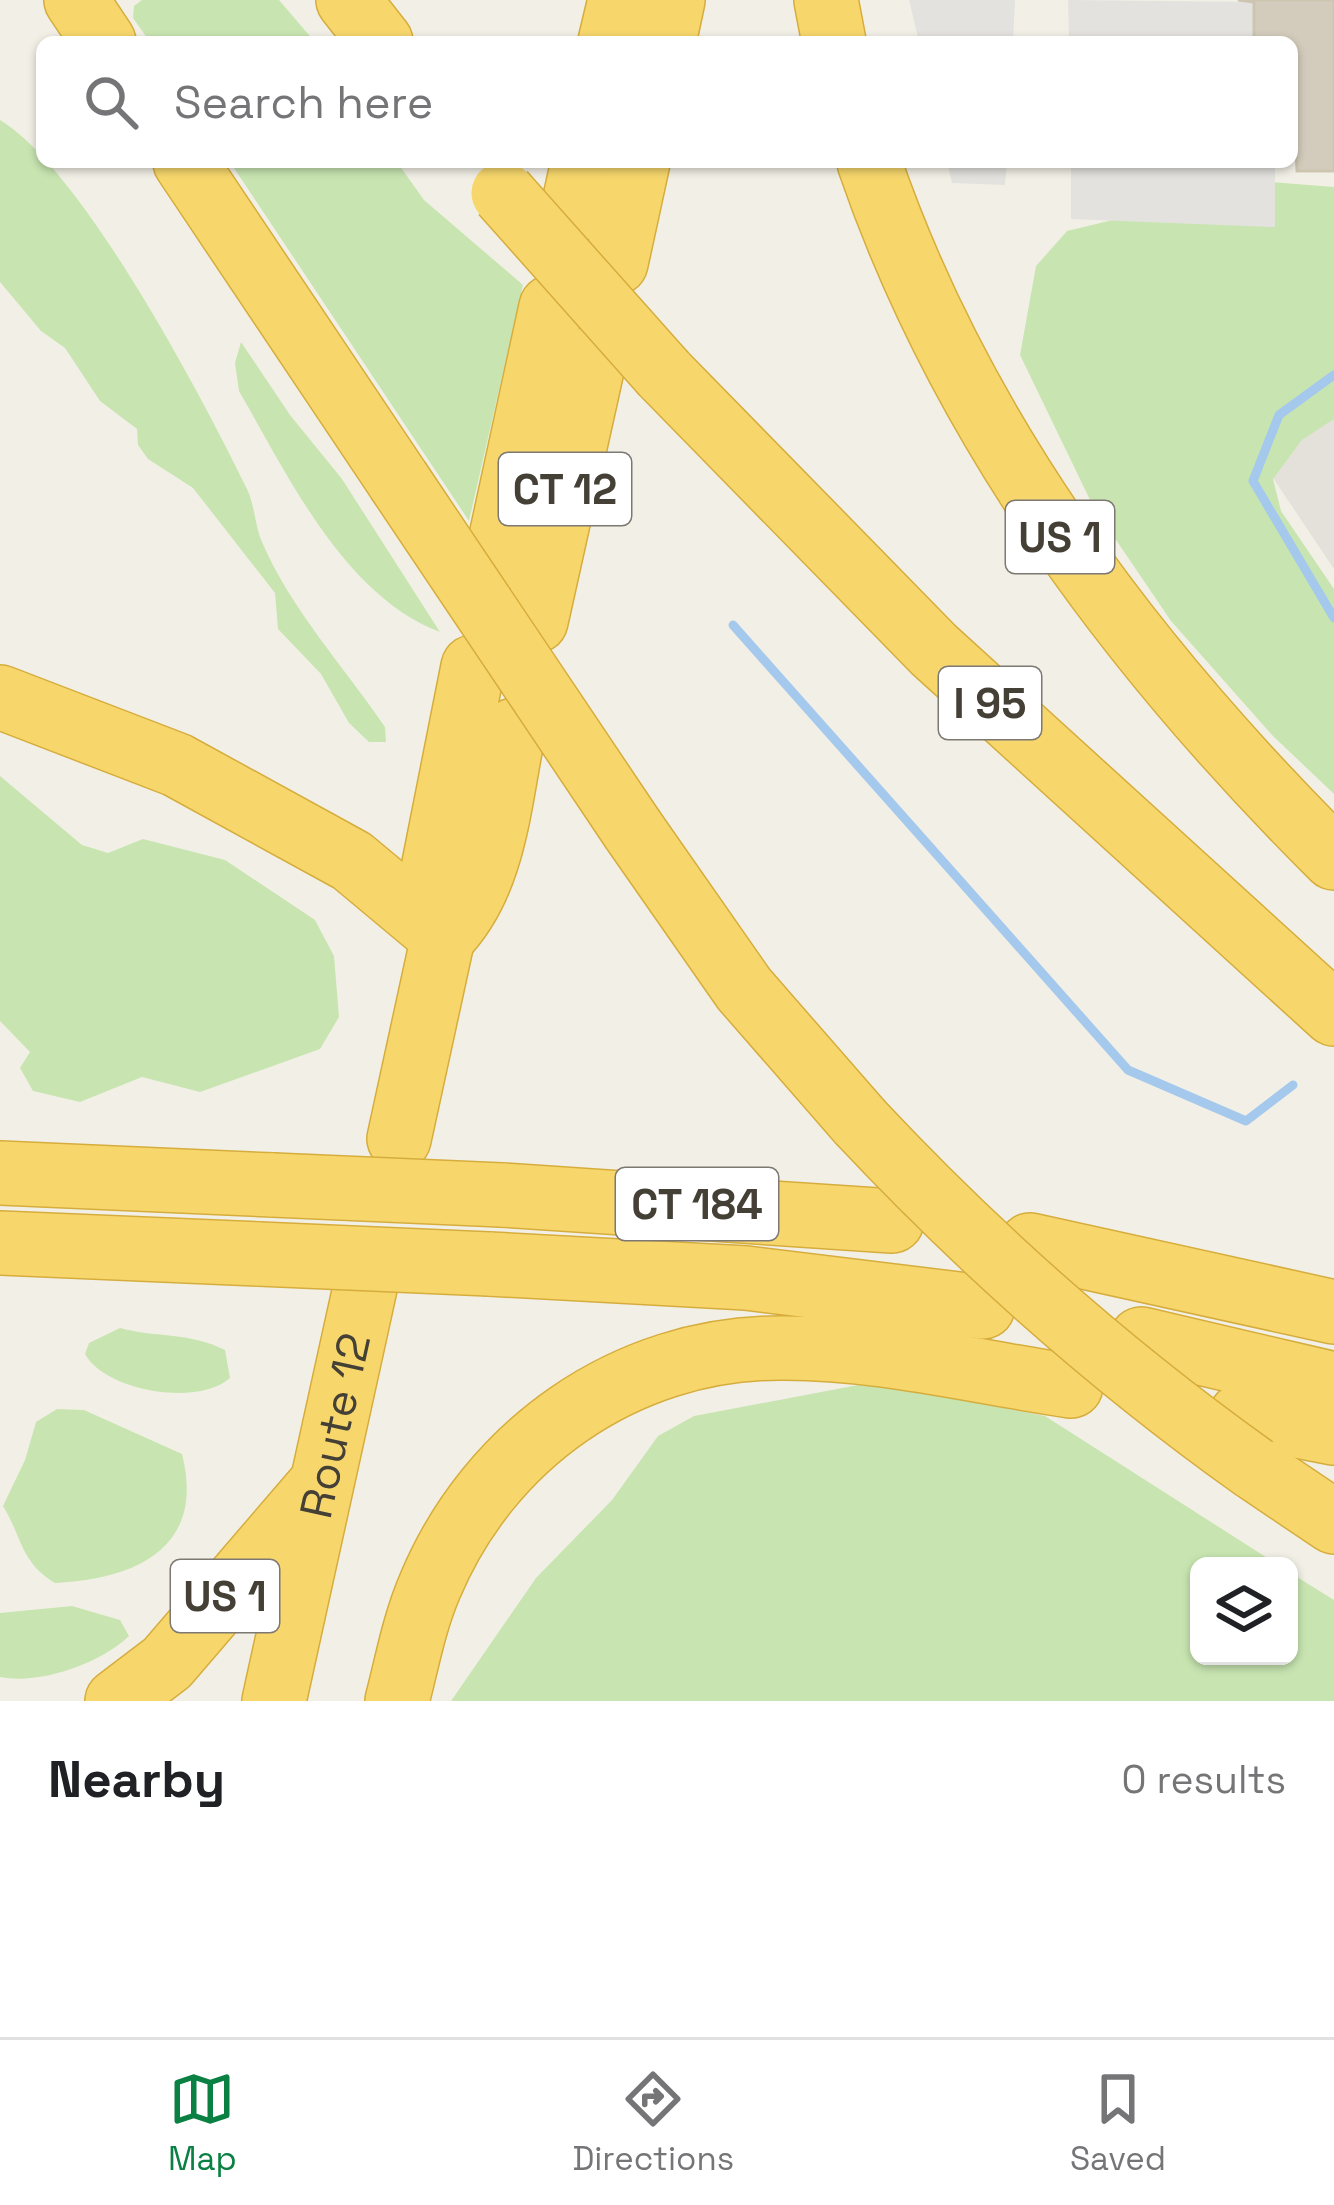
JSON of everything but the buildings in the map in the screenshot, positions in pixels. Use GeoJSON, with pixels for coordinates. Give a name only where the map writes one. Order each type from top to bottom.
{"type":"FeatureCollection","features":[{"type":"Feature","properties":{"kind":"highway"},"geometry":{"type":"LineString","coordinates":[[348,0],[376,36]]}},
{"type":"Feature","properties":{"kind":"highway"},"geometry":{"type":"LineString","coordinates":[[611,36],[620,0]]}},
{"type":"Feature","properties":{"kind":"highway"},"geometry":{"type":"LineString","coordinates":[[665,36],[674,0]]}},
{"type":"Feature","properties":{"kind":"highway"},"geometry":{"type":"LineString","coordinates":[[826,0],[833,36]]}},
{"type":"Feature","properties":{"kind":"highway"},"geometry":{"type":"LineString","coordinates":[[188,168],[744,989],[860,1122],[1040,1299],[1248,1442],[1334,1522]]}},
{"type":"Feature","properties":{"kind":"highway"},"geometry":{"type":"LineString","coordinates":[[616,262],[637,168]]}},
{"type":"Feature","properties":{"kind":"highway","name":"US 1"},"geometry":{"type":"LineString","coordinates":[[872,168],[943,338],[1060,538],[1185,700],[1334,858]]}},
{"type":"Feature","properties":{"kind":"highway","name":"I 95"},"geometry":{"type":"LineString","coordinates":[[490,177],[664,374],[934,650],[1334,1014]]}},
{"type":"Feature","properties":{"kind":"highway"},"geometry":{"type":"LineString","coordinates":[[496,560],[551,307]]}},
{"type":"Feature","properties":{"kind":"highway","name":"CT 12"},"geometry":{"type":"LineString","coordinates":[[536,621],[595,356]]}},
{"type":"Feature","properties":{"kind":"highway"},"geometry":{"type":"LineString","coordinates":[[0,655],[92,693],[140,728],[176,765]]}},
{"type":"Feature","properties":{"kind":"highway"},"geometry":{"type":"LineString","coordinates":[[399,1139],[443,937],[431,894],[432,870],[473,667]]}},
{"type":"Feature","properties":{"kind":"highway"},"geometry":{"type":"LineString","coordinates":[[0,698],[44,710],[176,765],[352,861],[443,937]]}},
{"type":"Feature","properties":{"kind":"highway"},"geometry":{"type":"LineString","coordinates":[[443,937],[468,910],[483,873],[514,730]]}},
{"type":"Feature","properties":{"kind":"highway"},"geometry":{"type":"LineString","coordinates":[[0,1163],[67,1176]]}},
{"type":"Feature","properties":{"kind":"highway","name":"CT 184"},"geometry":{"type":"LineString","coordinates":[[0,1173],[502,1195],[892,1221]]}},
{"type":"Feature","properties":{"kind":"highway"},"geometry":{"type":"LineString","coordinates":[[0,1243],[726,1276],[983,1307]]}},
{"type":"Feature","properties":{"kind":"highway"},"geometry":{"type":"LineString","coordinates":[[1030,1245],[1334,1312]]}},
{"type":"Feature","properties":{"kind":"highway"},"geometry":{"type":"LineString","coordinates":[[0,1280],[237,1253]]}},
{"type":"Feature","properties":{"kind":"highway","name":"Route 12"},"geometry":{"type":"LineString","coordinates":[[274,1701],[365,1288]]}},
{"type":"Feature","properties":{"kind":"highway"},"geometry":{"type":"LineString","coordinates":[[1142,1339],[1334,1384]]}},
{"type":"Feature","properties":{"kind":"highway"},"geometry":{"type":"LineString","coordinates":[[397,1701],[425,1598],[476,1504],[546,1429],[629,1379],[701,1357],[786,1348],[1071,1386]]}},
{"type":"Feature","properties":{"kind":"highway"},"geometry":{"type":"LineString","coordinates":[[1248,1442],[1334,1433]]}},
{"type":"Feature","properties":{"kind":"highway","name":"US 1"},"geometry":{"type":"LineString","coordinates":[[117,1701],[167,1663],[324,1480]]}},
{"type":"Feature","properties":{"kind":"shaded area"},"geometry":{"type":"Polygon","coordinates":[[[909,0],[1015,0],[1013,36],[918,36],[909,0]]]}},
{"type":"Feature","properties":{"kind":"shaded area"},"geometry":{"type":"Polygon","coordinates":[[[1068,0],[1254,2],[1254,36],[1069,36],[1068,0]]]}},
{"type":"Feature","properties":{"kind":"shaded area"},"geometry":{"type":"Polygon","coordinates":[[[948,168],[1006,168],[1005,185],[952,183],[948,168]]]}},
{"type":"Feature","properties":{"kind":"shaded area"},"geometry":{"type":"Polygon","coordinates":[[[1071,168],[1275,168],[1275,227],[1071,219],[1071,168]]]}},
{"type":"Feature","properties":{"kind":"shaded area"},"geometry":{"type":"Polygon","coordinates":[[[1334,416],[1334,569],[1273,478],[1302,440],[1334,416]]]}},
{"type":"Feature","properties":{"kind":"green space"},"geometry":{"type":"Polygon","coordinates":[[[142,0],[279,0],[310,36],[146,36],[133,18],[134,6],[142,0]]]}},
{"type":"Feature","properties":{"kind":"green space"},"geometry":{"type":"Polygon","coordinates":[[[0,120],[36,151],[36,168],[51,168],[66,185],[137,288],[247,489],[274,566],[385,727],[386,742],[369,742],[349,723],[321,674],[278,629],[275,593],[193,488],[148,459],[138,445],[137,429],[100,401],[65,348],[41,331],[0,282],[0,120]]]}},
{"type":"Feature","properties":{"kind":"green space"},"geometry":{"type":"Polygon","coordinates":[[[234,168],[401,168],[424,200],[523,285],[469,521],[234,168]]]}},
{"type":"Feature","properties":{"kind":"green space"},"geometry":{"type":"Polygon","coordinates":[[[1271,182],[1334,187],[1334,419],[1302,440],[1273,479],[1281,511],[1334,589],[1334,794],[1272,735],[1171,621],[1093,506],[1020,355],[1036,266],[1067,231],[1271,182]]]}},
{"type":"Feature","properties":{"kind":"green space"},"geometry":{"type":"Polygon","coordinates":[[[241,342],[290,415],[342,479],[440,632],[406,615],[375,591],[322,529],[239,391],[235,363],[241,342]]]}},
{"type":"Feature","properties":{"kind":"green space"},"geometry":{"type":"Polygon","coordinates":[[[0,776],[82,845],[108,853],[143,839],[225,860],[315,920],[334,956],[339,1017],[320,1049],[200,1092],[142,1077],[80,1102],[33,1091],[20,1068],[30,1052],[0,1021],[0,776]]]}},
{"type":"Feature","properties":{"kind":"green space"},"geometry":{"type":"Polygon","coordinates":[[[120,1328],[199,1340],[225,1350],[230,1378],[197,1392],[131,1386],[96,1367],[85,1354],[89,1343],[120,1328]]]}},
{"type":"Feature","properties":{"kind":"green space"},"geometry":{"type":"Polygon","coordinates":[[[874,1382],[1045,1416],[1266,1557],[1190,1557],[1190,1665],[1298,1665],[1298,1578],[1334,1600],[1334,1701],[451,1701],[536,1578],[612,1500],[658,1436],[694,1416],[874,1382]]]}},
{"type":"Feature","properties":{"kind":"green space"},"geometry":{"type":"Polygon","coordinates":[[[57,1409],[84,1410],[182,1454],[187,1486],[184,1513],[174,1535],[137,1565],[55,1583],[23,1549],[3,1506],[25,1460],[36,1422],[57,1409]]]}},
{"type":"Feature","properties":{"kind":"green space"},"geometry":{"type":"Polygon","coordinates":[[[72,1606],[120,1620],[129,1636],[68,1670],[33,1678],[0,1677],[0,1613],[72,1606]]]}},
{"type":"Feature","properties":{"kind":"waterway"},"geometry":{"type":"LineString","coordinates":[[1334,375],[1279,415],[1253,481],[1334,618]]}},
{"type":"Feature","properties":{"kind":"waterway"},"geometry":{"type":"LineString","coordinates":[[733,625],[1128,1070],[1246,1121],[1293,1085]]}}]}
